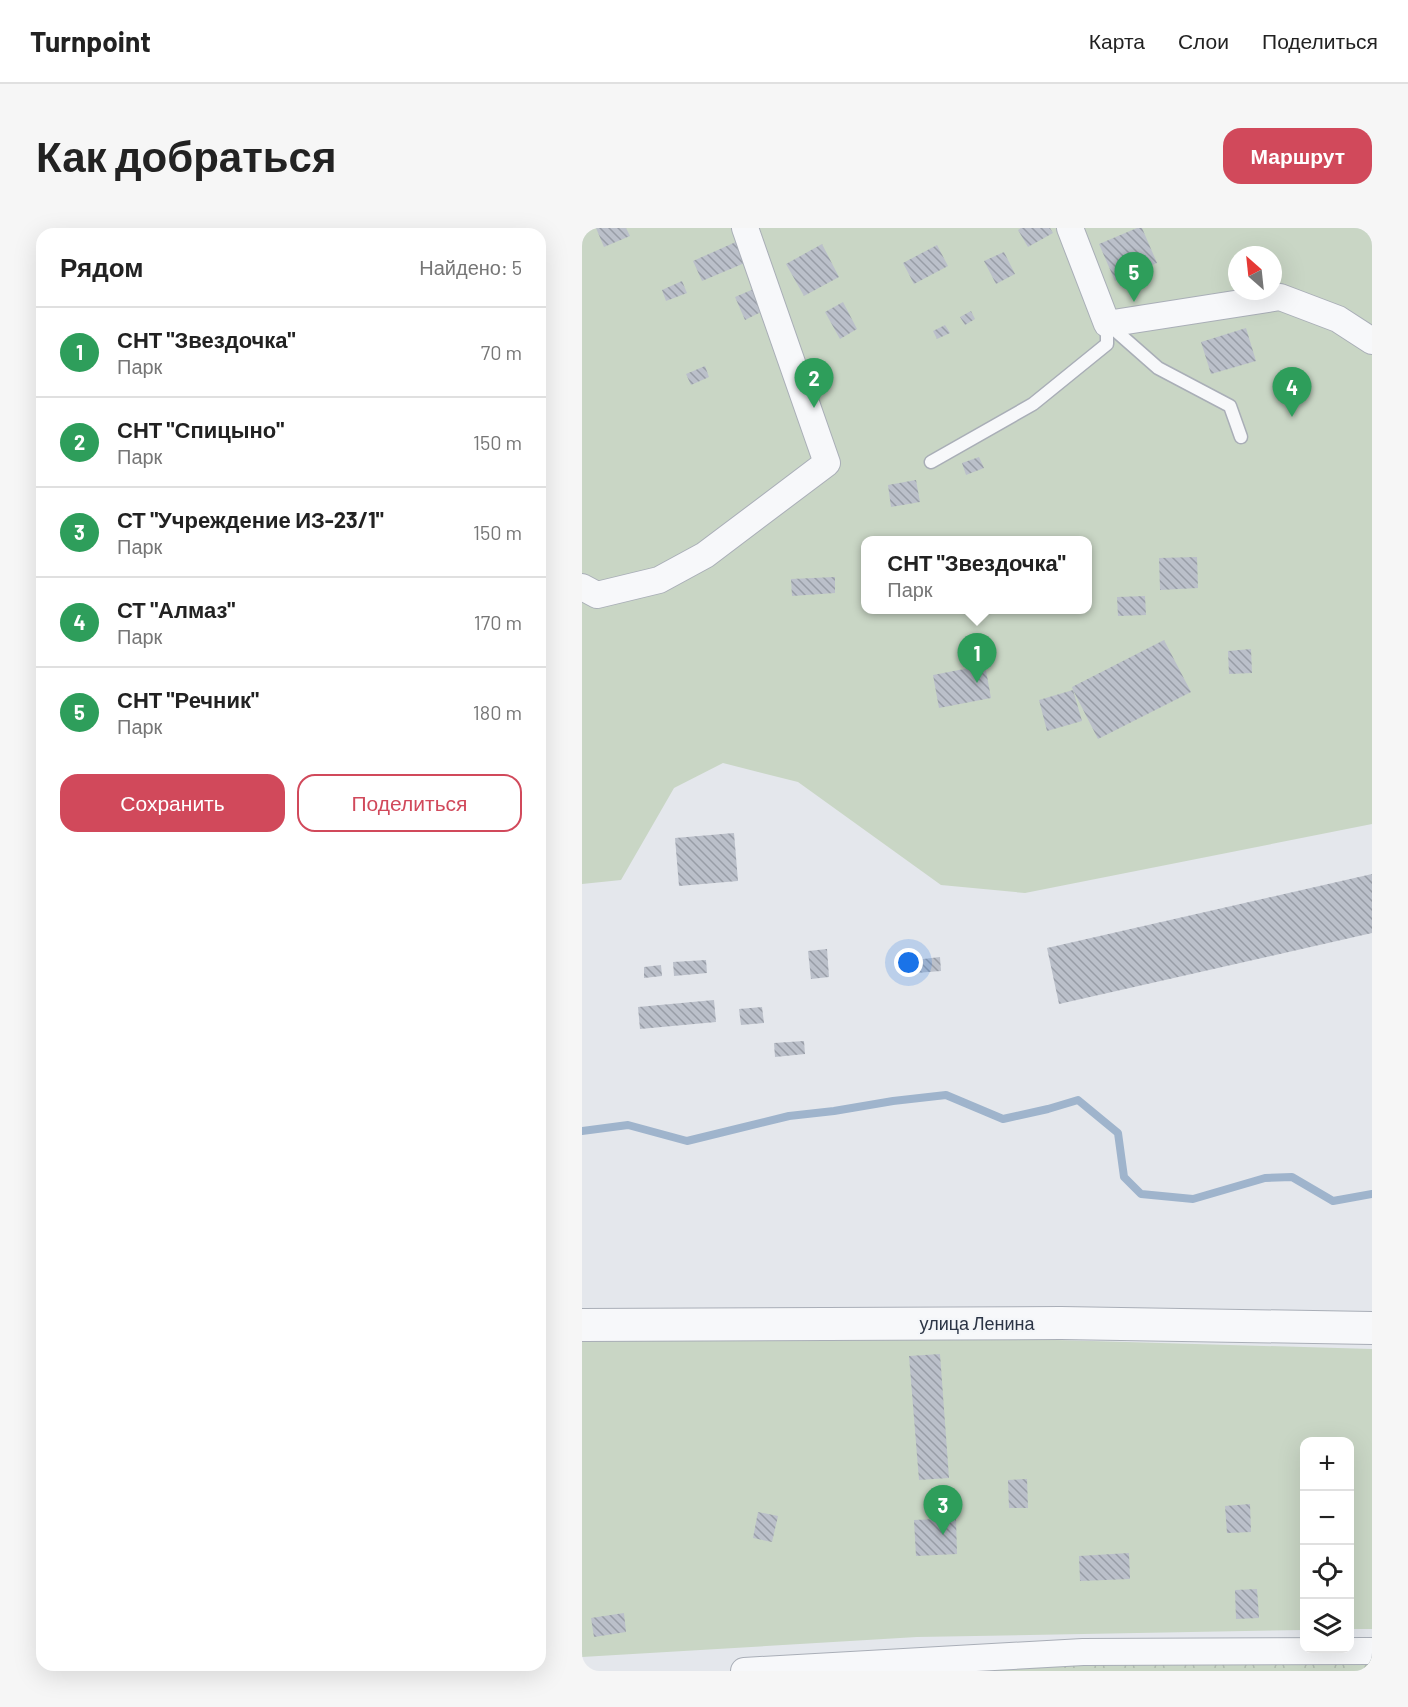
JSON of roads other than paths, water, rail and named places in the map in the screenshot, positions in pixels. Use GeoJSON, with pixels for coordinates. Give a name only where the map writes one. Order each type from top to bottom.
{"type":"FeatureCollection","features":[{"type":"Feature","properties":{"kind":"street"},"geometry":{"type":"LineString","coordinates":[[582,587],[597,596],[659,580],[705,555],[827,463],[745,228]]}},
{"type":"Feature","properties":{"kind":"street"},"geometry":{"type":"LineString","coordinates":[[1070,228],[1107,324],[1280,297],[1338,319],[1372,341]]}},
{"type":"Feature","properties":{"kind":"street","name":"улица Ленина"},"geometry":{"type":"LineString","coordinates":[[582,1325],[1061,1323],[1372,1328]]}},
{"type":"Feature","properties":{"kind":"street"},"geometry":{"type":"LineString","coordinates":[[744,1671],[1083,1652],[1372,1651]]}},
{"type":"Feature","properties":{"kind":"lane"},"geometry":{"type":"LineString","coordinates":[[1107,324],[1158,368],[1230,406],[1242,437]]}},
{"type":"Feature","properties":{"kind":"lane"},"geometry":{"type":"LineString","coordinates":[[931,462],[1033,404],[1107,344],[1107,324]]}},
{"type":"Feature","properties":{"kind":"waterway"},"geometry":{"type":"LineString","coordinates":[[582,1131],[628,1125],[687,1141],[789,1116],[946,1095],[1003,1119],[1078,1100],[1118,1133],[1124,1177],[1141,1194],[1193,1199],[1265,1178],[1292,1177],[1333,1201],[1372,1194]]}},
{"type":"Feature","properties":{"kind":"place","name":"СНТ \"Речник\""},"geometry":{"type":"Point","coordinates":[1134,302]}},
{"type":"Feature","properties":{"kind":"place","name":"СНТ \"Спицыно\""},"geometry":{"type":"Point","coordinates":[814,408]}},
{"type":"Feature","properties":{"kind":"place","name":"СТ \"Алмаз\""},"geometry":{"type":"Point","coordinates":[1292,417]}},
{"type":"Feature","properties":{"kind":"place","name":"СНТ \"Звездочка\""},"geometry":{"type":"Point","coordinates":[977,683]}},
{"type":"Feature","properties":{"kind":"place","name":"СТ \"Учреждение ИЗ-23/1\""},"geometry":{"type":"Point","coordinates":[943,1535]}}]}
